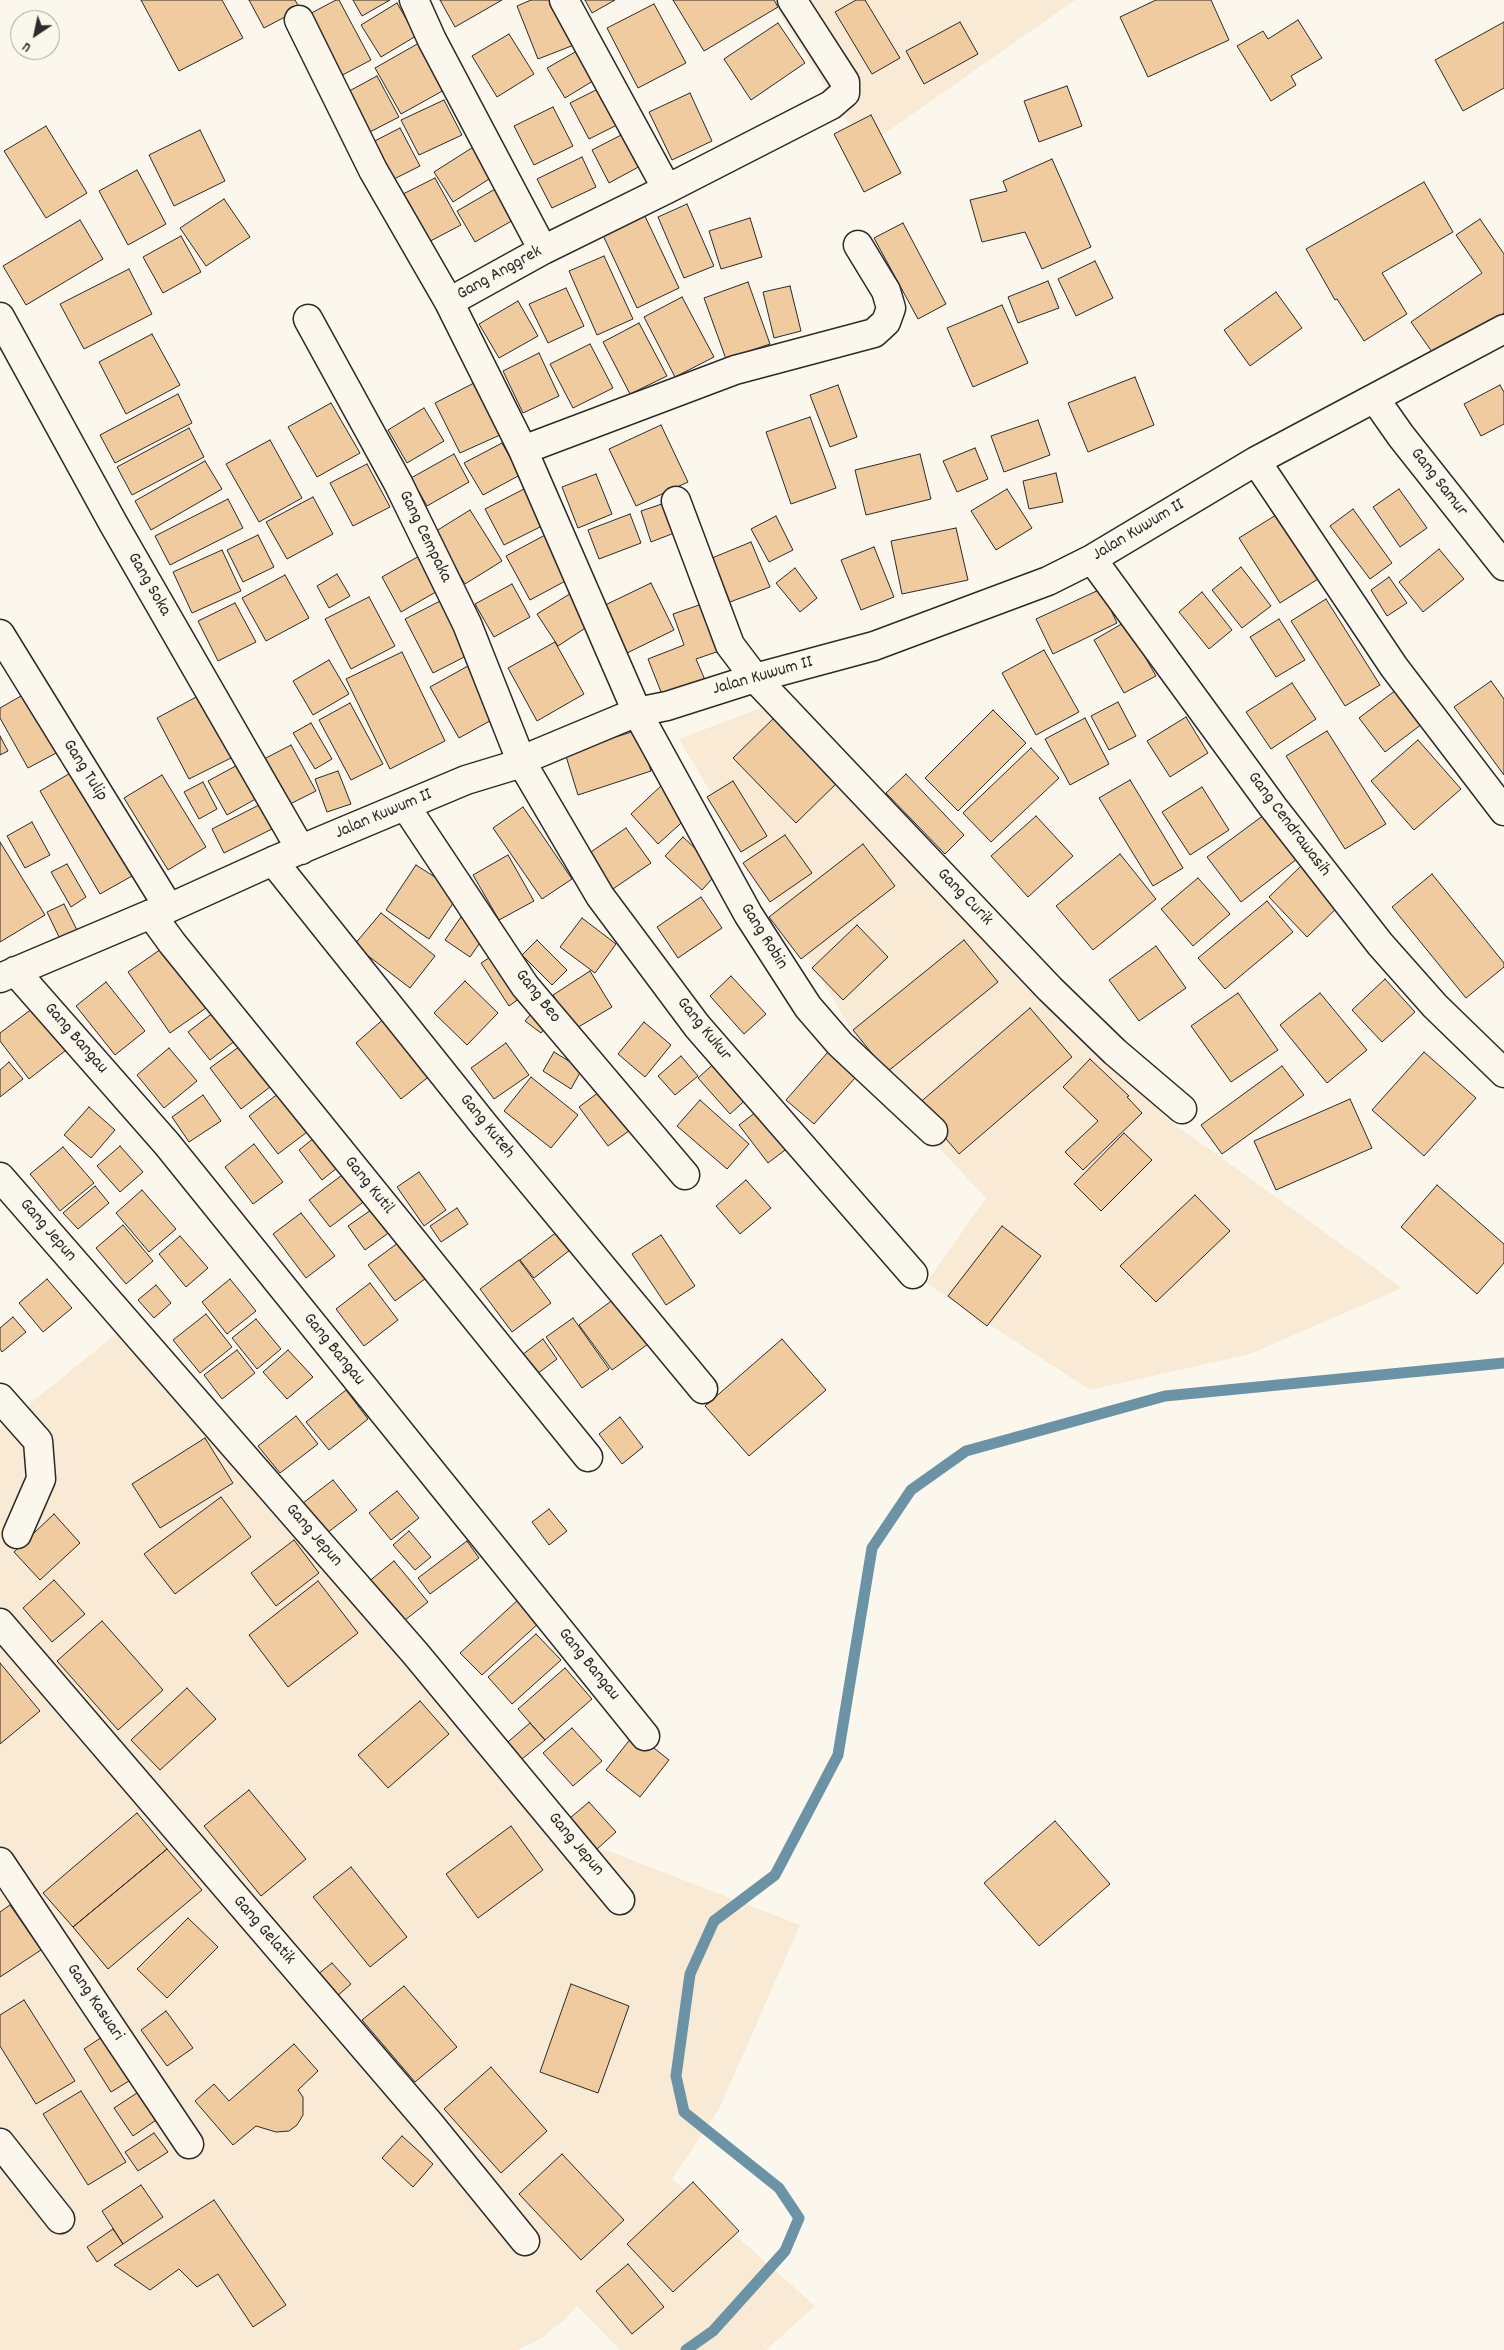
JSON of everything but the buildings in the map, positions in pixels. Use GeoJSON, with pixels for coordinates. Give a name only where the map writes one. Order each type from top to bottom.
{"type":"FeatureCollection","features":[{"type":"Feature","properties":{"kind":"street"},"geometry":{"type":"LineString","coordinates":[[414,0],[432,40],[543,250]]}},
{"type":"Feature","properties":{"kind":"street"},"geometry":{"type":"LineString","coordinates":[[564,0],[666,190]]}},
{"type":"Feature","properties":{"kind":"street","name":"Gang Anggrek"},"geometry":{"type":"LineString","coordinates":[[637,712],[523,450],[449,302],[543,250],[666,190],[831,104],[845,93],[845,82],[792,0]]}},
{"type":"Feature","properties":{"kind":"street"},"geometry":{"type":"LineString","coordinates":[[299,20],[373,170],[449,302]]}},
{"type":"Feature","properties":{"kind":"street"},"geometry":{"type":"LineString","coordinates":[[523,450],[735,370],[874,333],[886,322],[891,308],[886,292],[858,245]]}},
{"type":"Feature","properties":{"kind":"street","name":"Gang Soka"},"geometry":{"type":"LineString","coordinates":[[0,317],[113,523],[301,850]]}},
{"type":"Feature","properties":{"kind":"street","name":"Gang Cempaka"},"geometry":{"type":"LineString","coordinates":[[308,319],[398,483],[467,624],[522,764]]}},
{"type":"Feature","properties":{"kind":"street","name":"Jalan Kuwum II"},"geometry":{"type":"LineString","coordinates":[[7,974],[160,911],[466,780],[522,764],[534,755],[637,712],[667,706],[755,678],[874,646],[1015,594],[1092,559],[1256,461],[1504,329]]}},
{"type":"Feature","properties":{"kind":"street","name":"Gang Samur"},"geometry":{"type":"LineString","coordinates":[[1375,398],[1401,436],[1504,566]]}},
{"type":"Feature","properties":{"kind":"street"},"geometry":{"type":"LineString","coordinates":[[1256,461],[1394,667],[1504,812]]}},
{"type":"Feature","properties":{"kind":"street","name":"Gang Curik"},"geometry":{"type":"LineString","coordinates":[[676,501],[730,645],[755,678],[1050,989],[1115,1052],[1182,1109]]}},
{"type":"Feature","properties":{"kind":"street","name":"Gang Cendrawasih"},"geometry":{"type":"LineString","coordinates":[[1092,559],[1273,807],[1380,944],[1435,1006],[1504,1073]]}},
{"type":"Feature","properties":{"kind":"street","name":"Gang Tulip"},"geometry":{"type":"LineString","coordinates":[[0,634],[160,911]]}},
{"type":"Feature","properties":{"kind":"street","name":"Gang Robin"},"geometry":{"type":"LineString","coordinates":[[637,712],[748,914],[808,1007],[846,1050],[933,1131]]}},
{"type":"Feature","properties":{"kind":"street","name":"Gang Kukur"},"geometry":{"type":"LineString","coordinates":[[522,764],[600,896],[697,1026],[913,1274]]}},
{"type":"Feature","properties":{"kind":"street","name":"Gang Beo"},"geometry":{"type":"LineString","coordinates":[[406,807],[525,986],[685,1174]]}},
{"type":"Feature","properties":{"kind":"street","name":"Gang Kuteh"},"geometry":{"type":"LineString","coordinates":[[273,861],[485,1126],[703,1389]]}},
{"type":"Feature","properties":{"kind":"street","name":"Gang Kutil"},"geometry":{"type":"LineString","coordinates":[[160,911],[198,974],[588,1457]]}},
{"type":"Feature","properties":{"kind":"street","name":"Gang Bangau"},"geometry":{"type":"LineString","coordinates":[[7,974],[167,1144],[645,1736]]}},
{"type":"Feature","properties":{"kind":"street","name":"Gang Jepun"},"geometry":{"type":"LineString","coordinates":[[0,1177],[415,1653],[620,1900]]}},
{"type":"Feature","properties":{"kind":"street"},"geometry":{"type":"LineString","coordinates":[[0,1398],[38,1441],[41,1479],[17,1534]]}},
{"type":"Feature","properties":{"kind":"street","name":"Gang Gelatik"},"geometry":{"type":"LineString","coordinates":[[0,1623],[429,2123],[525,2241]]}},
{"type":"Feature","properties":{"kind":"street","name":"Gang Kasuari"},"geometry":{"type":"LineString","coordinates":[[0,1862],[189,2144]]}},
{"type":"Feature","properties":{"kind":"street"},"geometry":{"type":"LineString","coordinates":[[0,2143],[60,2220]]}},
{"type":"Feature","properties":{"kind":"shaded area"},"geometry":{"type":"Polygon","coordinates":[[[771,0],[1075,0],[864,148],[771,0]]]}},
{"type":"Feature","properties":{"kind":"shaded area"},"geometry":{"type":"Polygon","coordinates":[[[782,700],[1166,1118],[1402,1288],[1250,1354],[1090,1390],[926,1283],[986,1198],[892,1098],[679,739],[782,700]]]}},
{"type":"Feature","properties":{"kind":"shaded area"},"geometry":{"type":"Polygon","coordinates":[[[126,1326],[585,1842],[800,1925],[719,2109],[672,2179],[815,2306],[766,2350],[620,2350],[577,2306],[562,2322],[540,2339],[517,2350],[0,2350],[0,1428],[126,1326]]]}},
{"type":"Feature","properties":{"kind":"waterway"},"geometry":{"type":"LineString","coordinates":[[686,2350],[713,2331],[785,2251],[799,2218],[779,2188],[684,2112],[676,2076],[690,1974],[714,1921],[775,1875],[838,1755],[872,1548],[911,1490],[966,1451],[1165,1396],[1504,1363]]}}]}
